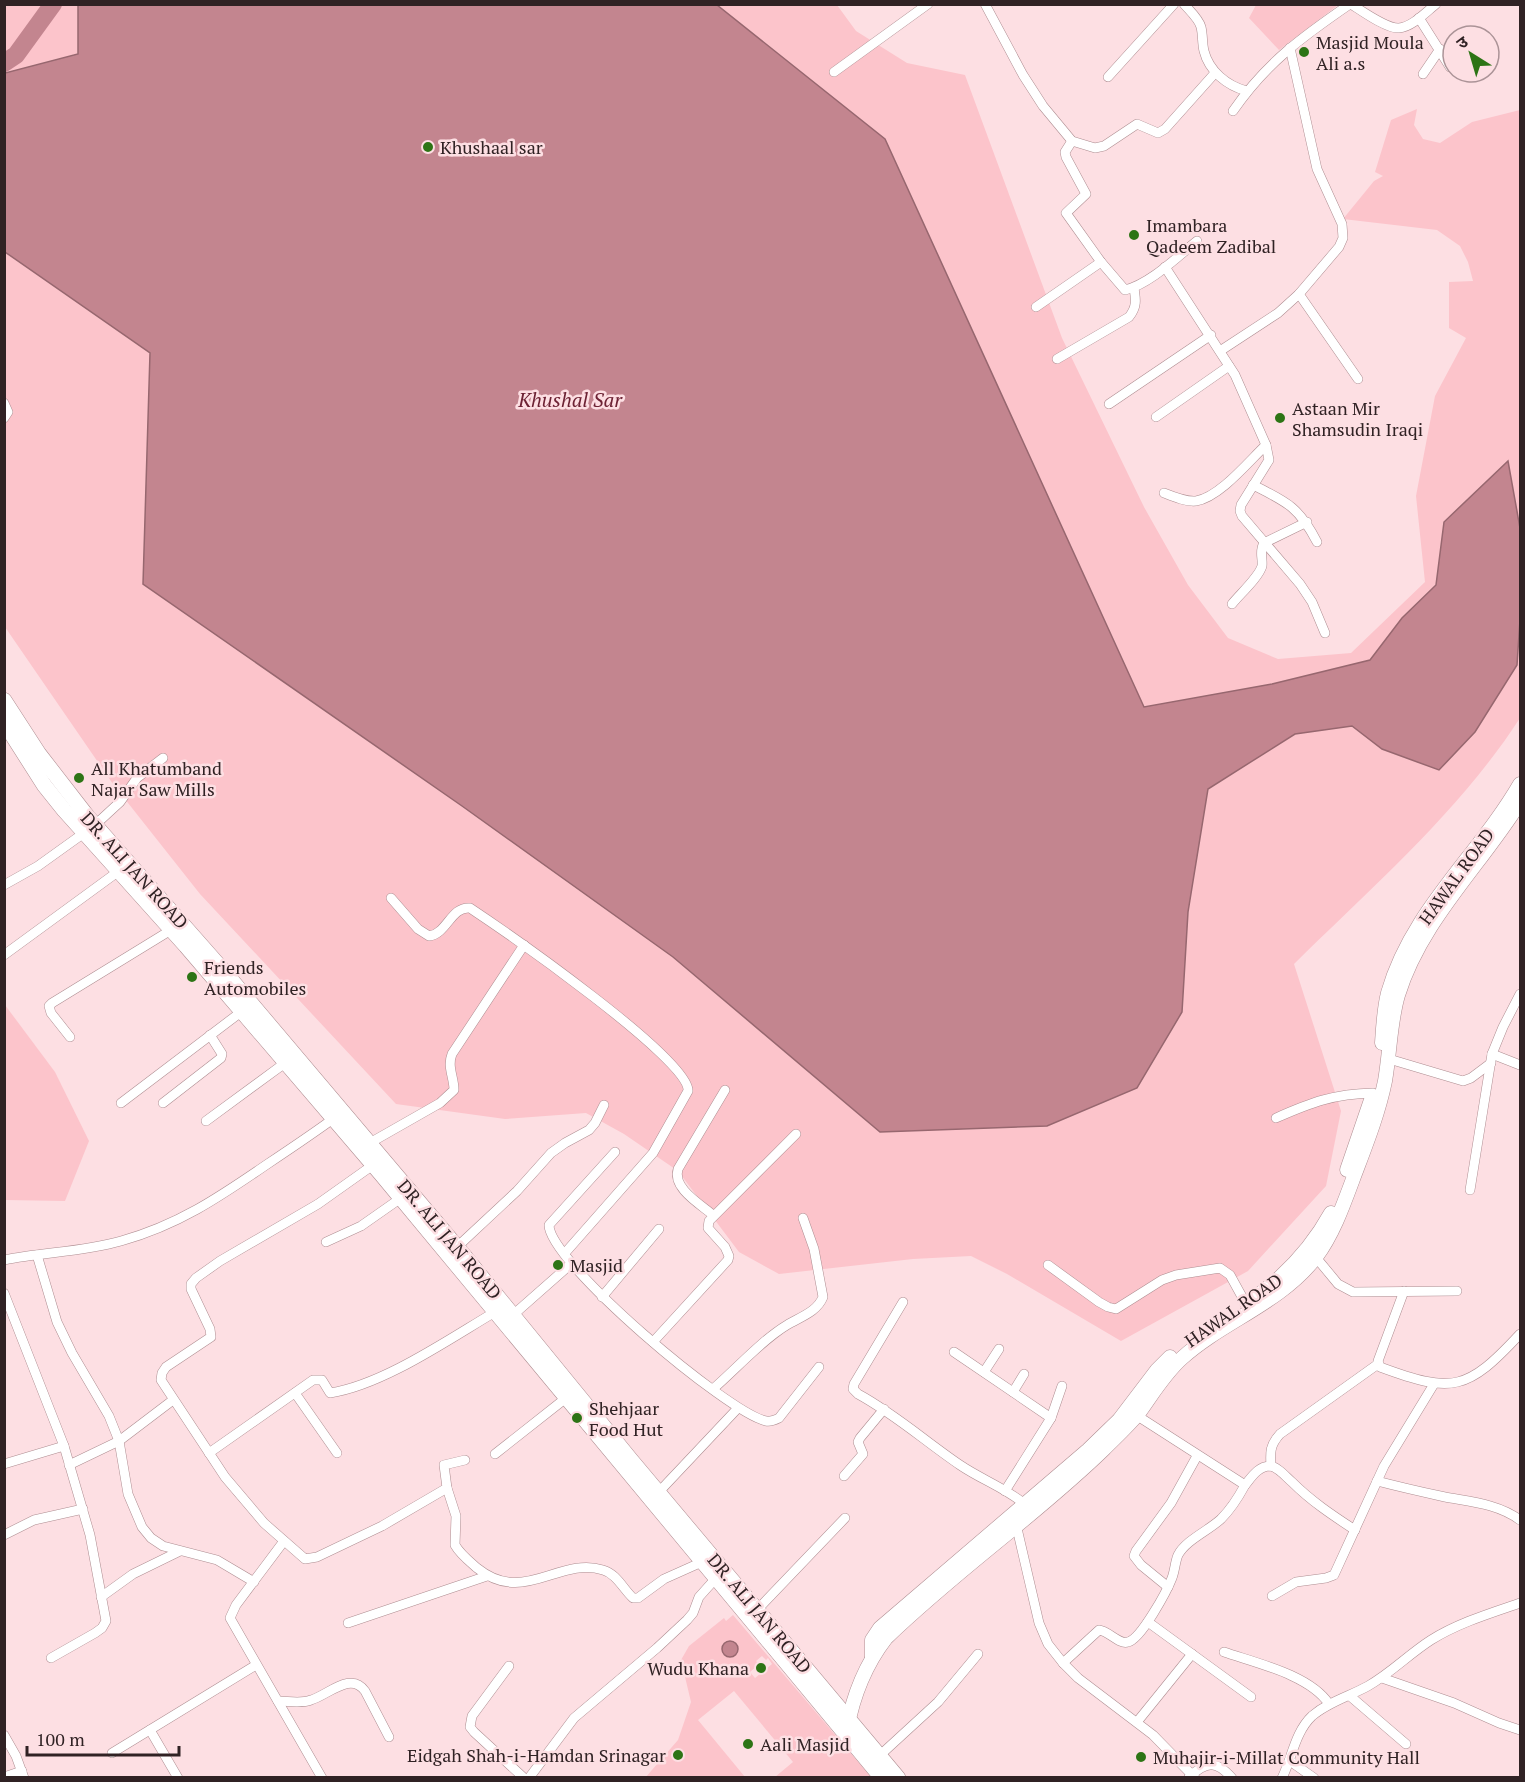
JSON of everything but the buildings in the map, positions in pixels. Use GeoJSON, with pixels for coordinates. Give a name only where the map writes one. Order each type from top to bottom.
{"type":"FeatureCollection","features":[{"type":"Feature","properties":{"kind":"main road","name":"DR. ALI JAN ROAD"},"geometry":{"type":"LineString","coordinates":[[4,700],[58,793]]}},
{"type":"Feature","properties":{"kind":"main road","name":"DR. ALI JAN ROAD"},"geometry":{"type":"LineString","coordinates":[[4,722],[58,793],[190,942],[381,1168],[457,1247],[513,1315],[702,1562],[793,1662],[875,1760],[898,1778]]}},
{"type":"Feature","properties":{"kind":"main road","name":"HAWAL ROAD"},"geometry":{"type":"LineString","coordinates":[[847,1727],[858,1689],[872,1657],[886,1638],[1016,1524],[1029,1508],[1119,1420],[1157,1370],[1175,1353],[1196,1335],[1246,1304],[1312,1253],[1337,1220],[1379,1106],[1396,1003],[1410,964],[1439,915],[1515,809],[1521,784]]}},
{"type":"Feature","properties":{"kind":"main road","name":"DR. ALI JAN ROAD"},"geometry":{"type":"LineString","coordinates":[[124,867],[171,930],[190,942],[241,1012],[285,1063],[368,1144],[401,1198],[566,1398],[758,1610],[793,1662]]}},
{"type":"Feature","properties":{"kind":"main road","name":"HAWAL ROAD"},"geometry":{"type":"LineString","coordinates":[[872,1657],[872,1640],[880,1628],[1105,1449],[1137,1415],[1165,1375],[1180,1360],[1210,1337],[1268,1301],[1300,1274],[1334,1207],[1385,1063]]}},
{"type":"Feature","properties":{"kind":"main road","name":"DR. ALI JAN ROAD"},"geometry":{"type":"LineString","coordinates":[[875,1760],[882,1778]]}},
{"type":"Feature","properties":{"kind":"street"},"geometry":{"type":"LineString","coordinates":[[834,72],[928,4]]}},
{"type":"Feature","properties":{"kind":"street"},"geometry":{"type":"LineString","coordinates":[[985,4],[1023,75],[1043,106],[1072,141],[1095,148],[1104,146],[1137,124],[1158,133],[1165,129],[1215,73]]}},
{"type":"Feature","properties":{"kind":"street"},"geometry":{"type":"LineString","coordinates":[[1108,77],[1174,4]]}},
{"type":"Feature","properties":{"kind":"street"},"geometry":{"type":"LineString","coordinates":[[1184,4],[1201,26],[1203,49],[1215,73],[1237,88],[1247,91]]}},
{"type":"Feature","properties":{"kind":"street"},"geometry":{"type":"LineString","coordinates":[[1233,111],[1266,69],[1290,48],[1350,4],[1387,25],[1398,28],[1419,18],[1436,4]]}},
{"type":"Feature","properties":{"kind":"street"},"geometry":{"type":"LineString","coordinates":[[1419,18],[1440,49],[1422,74]]}},
{"type":"Feature","properties":{"kind":"street"},"geometry":{"type":"LineString","coordinates":[[1220,351],[1278,313],[1299,294],[1339,247],[1343,238],[1342,224],[1317,169],[1290,48]]}},
{"type":"Feature","properties":{"kind":"street"},"geometry":{"type":"LineString","coordinates":[[1072,141],[1065,152],[1066,157],[1086,194],[1066,213],[1101,262],[1125,290],[1134,288],[1165,267],[1197,241]]}},
{"type":"Feature","properties":{"kind":"street"},"geometry":{"type":"LineString","coordinates":[[1036,307],[1101,262]]}},
{"type":"Feature","properties":{"kind":"street"},"geometry":{"type":"LineString","coordinates":[[1165,267],[1211,335],[1241,387],[1266,445],[1269,460],[1240,505],[1242,516],[1300,584],[1312,602],[1325,633]]}},
{"type":"Feature","properties":{"kind":"street"},"geometry":{"type":"LineString","coordinates":[[1057,359],[1129,317],[1135,310],[1134,288]]}},
{"type":"Feature","properties":{"kind":"street"},"geometry":{"type":"LineString","coordinates":[[1299,294],[1358,379]]}},
{"type":"Feature","properties":{"kind":"street"},"geometry":{"type":"LineString","coordinates":[[1109,404],[1211,335]]}},
{"type":"Feature","properties":{"kind":"street"},"geometry":{"type":"LineString","coordinates":[[1155,417],[1229,366]]}},
{"type":"Feature","properties":{"kind":"street"},"geometry":{"type":"LineString","coordinates":[[4,403],[8,412],[4,418]]}},
{"type":"Feature","properties":{"kind":"street"},"geometry":{"type":"LineString","coordinates":[[1164,493],[1195,501],[1206,498],[1217,491],[1266,445]]}},
{"type":"Feature","properties":{"kind":"street"},"geometry":{"type":"LineString","coordinates":[[1253,485],[1286,502],[1307,522],[1317,542]]}},
{"type":"Feature","properties":{"kind":"street"},"geometry":{"type":"LineString","coordinates":[[1232,604],[1259,572],[1262,565],[1261,548],[1264,543],[1307,522]]}},
{"type":"Feature","properties":{"kind":"street"},"geometry":{"type":"LineString","coordinates":[[4,885],[38,866],[89,829],[120,802],[137,778],[163,758]]}},
{"type":"Feature","properties":{"kind":"street"},"geometry":{"type":"LineString","coordinates":[[4,955],[124,867]]}},
{"type":"Feature","properties":{"kind":"street"},"geometry":{"type":"LineString","coordinates":[[391,898],[418,929],[429,936],[440,932],[457,911],[470,908],[524,945],[627,1024],[668,1060],[686,1081],[688,1091],[653,1153],[565,1253]]}},
{"type":"Feature","properties":{"kind":"street"},"geometry":{"type":"LineString","coordinates":[[70,1037],[51,1013],[49,1006],[171,930]]}},
{"type":"Feature","properties":{"kind":"street"},"geometry":{"type":"LineString","coordinates":[[368,1144],[440,1103],[454,1090],[449,1068],[452,1054],[524,945]]}},
{"type":"Feature","properties":{"kind":"street"},"geometry":{"type":"LineString","coordinates":[[1470,1190],[1492,1058],[1503,1027],[1521,994]]}},
{"type":"Feature","properties":{"kind":"street"},"geometry":{"type":"LineString","coordinates":[[121,1103],[241,1012]]}},
{"type":"Feature","properties":{"kind":"street"},"geometry":{"type":"LineString","coordinates":[[163,1103],[221,1058],[222,1054],[210,1035]]}},
{"type":"Feature","properties":{"kind":"street"},"geometry":{"type":"LineString","coordinates":[[1385,1063],[1463,1080],[1471,1078],[1492,1058]]}},
{"type":"Feature","properties":{"kind":"street"},"geometry":{"type":"LineString","coordinates":[[1492,1058],[1521,1065]]}},
{"type":"Feature","properties":{"kind":"street"},"geometry":{"type":"LineString","coordinates":[[206,1121],[285,1063]]}},
{"type":"Feature","properties":{"kind":"street"},"geometry":{"type":"LineString","coordinates":[[713,1215],[682,1188],[676,1176],[725,1090]]}},
{"type":"Feature","properties":{"kind":"street"},"geometry":{"type":"LineString","coordinates":[[1276,1118],[1336,1095],[1373,1093]]}},
{"type":"Feature","properties":{"kind":"street"},"geometry":{"type":"LineString","coordinates":[[457,1247],[511,1197],[551,1153],[589,1130],[604,1105]]}},
{"type":"Feature","properties":{"kind":"street"},"geometry":{"type":"LineString","coordinates":[[4,1260],[120,1242],[162,1228],[223,1195],[337,1115]]}},
{"type":"Feature","properties":{"kind":"street"},"geometry":{"type":"LineString","coordinates":[[653,1342],[728,1260],[729,1256],[725,1247],[707,1225],[713,1215],[796,1134]]}},
{"type":"Feature","properties":{"kind":"street"},"geometry":{"type":"LineString","coordinates":[[615,1152],[549,1225],[550,1232],[572,1263],[602,1297],[653,1342],[738,1408],[765,1421],[772,1422],[779,1418],[819,1367]]}},
{"type":"Feature","properties":{"kind":"street"},"geometry":{"type":"LineString","coordinates":[[381,1168],[230,1255],[196,1278],[191,1284],[191,1289],[212,1334],[208,1340],[166,1367],[161,1380],[240,1496],[264,1523],[298,1554],[310,1559],[382,1526],[447,1488]]}},
{"type":"Feature","properties":{"kind":"street"},"geometry":{"type":"LineString","coordinates":[[326,1242],[361,1226],[401,1198]]}},
{"type":"Feature","properties":{"kind":"street"},"geometry":{"type":"LineString","coordinates":[[714,1389],[776,1333],[812,1311],[821,1302],[823,1297],[814,1249],[803,1218]]}},
{"type":"Feature","properties":{"kind":"street"},"geometry":{"type":"LineString","coordinates":[[602,1297],[658,1229]]}},
{"type":"Feature","properties":{"kind":"street"},"geometry":{"type":"LineString","coordinates":[[1312,1253],[1338,1284],[1353,1292],[1457,1292]]}},
{"type":"Feature","properties":{"kind":"street"},"geometry":{"type":"LineString","coordinates":[[37,1255],[57,1322],[72,1353],[109,1416],[119,1441],[128,1494],[142,1527],[157,1542],[180,1551],[218,1560],[254,1582]]}},
{"type":"Feature","properties":{"kind":"street"},"geometry":{"type":"LineString","coordinates":[[513,1315],[572,1263]]}},
{"type":"Feature","properties":{"kind":"street"},"geometry":{"type":"LineString","coordinates":[[1048,1265],[1108,1307],[1116,1308],[1162,1280],[1176,1275],[1220,1268],[1230,1275],[1246,1304]]}},
{"type":"Feature","properties":{"kind":"street"},"geometry":{"type":"LineString","coordinates":[[1271,1466],[1270,1448],[1280,1434],[1378,1364],[1404,1291]]}},
{"type":"Feature","properties":{"kind":"street"},"geometry":{"type":"LineString","coordinates":[[4,1293],[64,1446],[95,1554],[106,1621],[102,1628],[51,1659]]}},
{"type":"Feature","properties":{"kind":"street"},"geometry":{"type":"LineString","coordinates":[[903,1302],[853,1389],[962,1467],[1005,1491],[1029,1508]]}},
{"type":"Feature","properties":{"kind":"street"},"geometry":{"type":"LineString","coordinates":[[209,1453],[318,1379],[322,1380],[330,1393],[360,1385],[396,1369],[495,1312]]}},
{"type":"Feature","properties":{"kind":"street"},"geometry":{"type":"LineString","coordinates":[[1378,1364],[1414,1379],[1434,1384],[1460,1383],[1477,1374],[1499,1357],[1521,1334]]}},
{"type":"Feature","properties":{"kind":"street"},"geometry":{"type":"LineString","coordinates":[[984,1372],[999,1348]]}},
{"type":"Feature","properties":{"kind":"street"},"geometry":{"type":"LineString","coordinates":[[954,1352],[1051,1418]]}},
{"type":"Feature","properties":{"kind":"street"},"geometry":{"type":"LineString","coordinates":[[1013,1392],[1024,1374]]}},
{"type":"Feature","properties":{"kind":"street"},"geometry":{"type":"LineString","coordinates":[[1272,1596],[1296,1582],[1334,1575],[1341,1565],[1377,1481],[1434,1384]]}},
{"type":"Feature","properties":{"kind":"street"},"geometry":{"type":"LineString","coordinates":[[1005,1491],[1051,1418],[1062,1386]]}},
{"type":"Feature","properties":{"kind":"street"},"geometry":{"type":"LineString","coordinates":[[295,1393],[336,1453]]}},
{"type":"Feature","properties":{"kind":"street"},"geometry":{"type":"LineString","coordinates":[[495,1454],[566,1398]]}},
{"type":"Feature","properties":{"kind":"street"},"geometry":{"type":"LineString","coordinates":[[69,1465],[119,1441],[173,1400]]}},
{"type":"Feature","properties":{"kind":"street"},"geometry":{"type":"LineString","coordinates":[[654,1497],[738,1408]]}},
{"type":"Feature","properties":{"kind":"street"},"geometry":{"type":"LineString","coordinates":[[844,1476],[863,1454],[858,1442],[860,1438],[884,1409]]}},
{"type":"Feature","properties":{"kind":"street"},"geometry":{"type":"LineString","coordinates":[[1137,1415],[1245,1485]]}},
{"type":"Feature","properties":{"kind":"street"},"geometry":{"type":"LineString","coordinates":[[4,1464],[64,1446]]}},
{"type":"Feature","properties":{"kind":"street"},"geometry":{"type":"LineString","coordinates":[[1168,1587],[1141,1565],[1134,1556],[1171,1503],[1197,1456]]}},
{"type":"Feature","properties":{"kind":"street"},"geometry":{"type":"LineString","coordinates":[[465,1460],[444,1465],[447,1488],[456,1516],[455,1545],[487,1576],[507,1583],[518,1583],[576,1569],[594,1568],[606,1570],[633,1598],[638,1598],[664,1579],[702,1562]]}},
{"type":"Feature","properties":{"kind":"street"},"geometry":{"type":"LineString","coordinates":[[1063,1663],[1099,1630],[1104,1630],[1122,1642],[1128,1642],[1148,1622],[1168,1587],[1179,1555],[1185,1546],[1228,1512],[1254,1473],[1262,1468],[1271,1466],[1280,1470],[1304,1494],[1355,1530]]}},
{"type":"Feature","properties":{"kind":"street"},"geometry":{"type":"LineString","coordinates":[[1377,1481],[1488,1505],[1508,1511],[1521,1520]]}},
{"type":"Feature","properties":{"kind":"street"},"geometry":{"type":"LineString","coordinates":[[4,1535],[34,1520],[83,1509]]}},
{"type":"Feature","properties":{"kind":"street"},"geometry":{"type":"LineString","coordinates":[[758,1610],[845,1518]]}},
{"type":"Feature","properties":{"kind":"street"},"geometry":{"type":"LineString","coordinates":[[1016,1524],[1039,1623],[1048,1644],[1063,1663],[1078,1678],[1137,1722],[1192,1776],[1209,1764],[1217,1764],[1232,1778]]}},
{"type":"Feature","properties":{"kind":"street"},"geometry":{"type":"LineString","coordinates":[[284,1541],[236,1605],[230,1618],[322,1778]]}},
{"type":"Feature","properties":{"kind":"street"},"geometry":{"type":"LineString","coordinates":[[101,1597],[133,1574],[180,1551]]}},
{"type":"Feature","properties":{"kind":"street"},"geometry":{"type":"LineString","coordinates":[[348,1623],[487,1576]]}},
{"type":"Feature","properties":{"kind":"street"},"geometry":{"type":"LineString","coordinates":[[529,1778],[559,1735],[574,1718],[687,1620],[693,1613],[699,1597],[716,1578]]}},
{"type":"Feature","properties":{"kind":"street"},"geometry":{"type":"LineString","coordinates":[[1282,1778],[1298,1736],[1311,1717],[1329,1704],[1350,1696],[1382,1678],[1432,1640],[1466,1622],[1521,1603]]}},
{"type":"Feature","properties":{"kind":"street"},"geometry":{"type":"LineString","coordinates":[[1148,1622],[1251,1697]]}},
{"type":"Feature","properties":{"kind":"street"},"geometry":{"type":"LineString","coordinates":[[1224,1652],[1295,1678],[1313,1687],[1329,1704]]}},
{"type":"Feature","properties":{"kind":"street"},"geometry":{"type":"LineString","coordinates":[[875,1760],[938,1702],[978,1654]]}},
{"type":"Feature","properties":{"kind":"street"},"geometry":{"type":"LineString","coordinates":[[1137,1722],[1192,1654]]}},
{"type":"Feature","properties":{"kind":"street"},"geometry":{"type":"LineString","coordinates":[[112,1753],[256,1665]]}},
{"type":"Feature","properties":{"kind":"street"},"geometry":{"type":"LineString","coordinates":[[509,1666],[472,1716],[470,1727],[524,1778]]}},
{"type":"Feature","properties":{"kind":"street"},"geometry":{"type":"LineString","coordinates":[[1382,1678],[1454,1703],[1499,1724],[1521,1730]]}},
{"type":"Feature","properties":{"kind":"street"},"geometry":{"type":"LineString","coordinates":[[278,1701],[312,1700],[344,1684],[355,1682],[365,1691],[389,1737]]}},
{"type":"Feature","properties":{"kind":"street"},"geometry":{"type":"LineString","coordinates":[[1350,1696],[1406,1744]]}},
{"type":"Feature","properties":{"kind":"street"},"geometry":{"type":"LineString","coordinates":[[150,1730],[178,1778]]}},
{"type":"Feature","properties":{"kind":"street"},"geometry":{"type":"LineString","coordinates":[[4,1735],[23,1774],[4,1777]]}},
{"type":"Feature","properties":{"kind":"street"},"geometry":{"type":"LineString","coordinates":[[1290,1761],[1314,1778]]}},
{"type":"Feature","properties":{"kind":"shaded area"},"geometry":{"type":"Polygon","coordinates":[[[1256,4],[1338,5],[1279,50],[1249,18],[1256,4]]]}},
{"type":"Feature","properties":{"kind":"shaded area","name":"Khushal Sar"},"geometry":{"type":"Polygon","coordinates":[[[4,5],[837,5],[856,31],[907,63],[965,75],[1062,338],[1144,507],[1188,585],[1228,638],[1278,659],[1351,653],[1425,582],[1416,496],[1435,396],[1466,338],[1449,328],[1449,282],[1473,281],[1468,262],[1460,246],[1437,230],[1343,219],[1374,181],[1383,176],[1375,172],[1391,120],[1417,109],[1414,125],[1423,139],[1440,143],[1472,122],[1520,110],[1520,718],[1496,752],[1443,817],[1294,964],[1341,1111],[1326,1186],[1248,1271],[1121,1341],[1007,1274],[971,1256],[913,1259],[779,1274],[739,1252],[678,1171],[624,1134],[586,1113],[505,1119],[396,1104],[200,894],[113,784],[5,627],[4,5]]]}},
{"type":"Feature","properties":{"kind":"shaded area"},"geometry":{"type":"Polygon","coordinates":[[[5,1005],[55,1072],[89,1141],[65,1201],[5,1200],[5,1005]]]}},
{"type":"Feature","properties":{"kind":"shaded area"},"geometry":{"type":"Polygon","coordinates":[[[733,1615],[871,1777],[775,1777],[793,1762],[734,1691],[698,1720],[745,1777],[645,1778],[678,1740],[691,1702],[681,1660],[689,1646],[724,1618],[726,1621],[733,1615]],[[762,1656],[756,1661],[759,1664],[750,1672],[755,1678],[772,1664],[768,1658],[766,1660],[762,1656]]]}},
{"type":"Feature","properties":{"kind":"water","name":"Khushal Sar"},"geometry":{"type":"Polygon","coordinates":[[[78,5],[717,5],[885,139],[1144,707],[1272,684],[1370,660],[1402,618],[1436,585],[1444,522],[1508,461],[1520,528],[1520,620],[1517,665],[1475,732],[1439,770],[1382,749],[1352,726],[1295,734],[1208,789],[1188,912],[1182,1012],[1137,1088],[1047,1126],[880,1132],[673,957],[462,806],[143,584],[150,353],[5,252],[5,73],[78,54],[78,5]]]}},
{"type":"Feature","properties":{"kind":"water"},"geometry":{"type":"Polygon","coordinates":[[[727,1641],[733,1641],[738,1649],[736,1655],[727,1657],[722,1652],[722,1646],[727,1641]]]}},
{"type":"Feature","properties":{"kind":"waterway"},"geometry":{"type":"LineString","coordinates":[[4,63],[16,55],[53,4]]}},
{"type":"Feature","properties":{"kind":"place","name":"Masjid Moula Ali a.s"},"geometry":{"type":"Point","coordinates":[1304,52]}},
{"type":"Feature","properties":{"kind":"place","name":"Khushaal sar"},"geometry":{"type":"Point","coordinates":[428,147]}},
{"type":"Feature","properties":{"kind":"place","name":"Imambara Qadeem Zadibal"},"geometry":{"type":"Point","coordinates":[1134,235]}},
{"type":"Feature","properties":{"kind":"place","name":"Astaan Mir Shamsudin Iraqi"},"geometry":{"type":"Point","coordinates":[1280,418]}},
{"type":"Feature","properties":{"kind":"place","name":"All Khatumband Najar Saw Mills"},"geometry":{"type":"Point","coordinates":[79,778]}},
{"type":"Feature","properties":{"kind":"place","name":"Friends Automobiles"},"geometry":{"type":"Point","coordinates":[192,977]}},
{"type":"Feature","properties":{"kind":"place","name":"Masjid"},"geometry":{"type":"Point","coordinates":[558,1265]}},
{"type":"Feature","properties":{"kind":"place","name":"Shehjaar Food Hut"},"geometry":{"type":"Point","coordinates":[577,1418]}},
{"type":"Feature","properties":{"kind":"place","name":"Wudu Khana"},"geometry":{"type":"Point","coordinates":[761,1668]}},
{"type":"Feature","properties":{"kind":"place","name":"Aali Masjid"},"geometry":{"type":"Point","coordinates":[748,1744]}},
{"type":"Feature","properties":{"kind":"place","name":"Eidgah Shah-i-Hamdan Srinagar"},"geometry":{"type":"Point","coordinates":[678,1755]}},
{"type":"Feature","properties":{"kind":"place","name":"Muhajir-i-Millat Community Hall"},"geometry":{"type":"Point","coordinates":[1141,1757]}}]}
